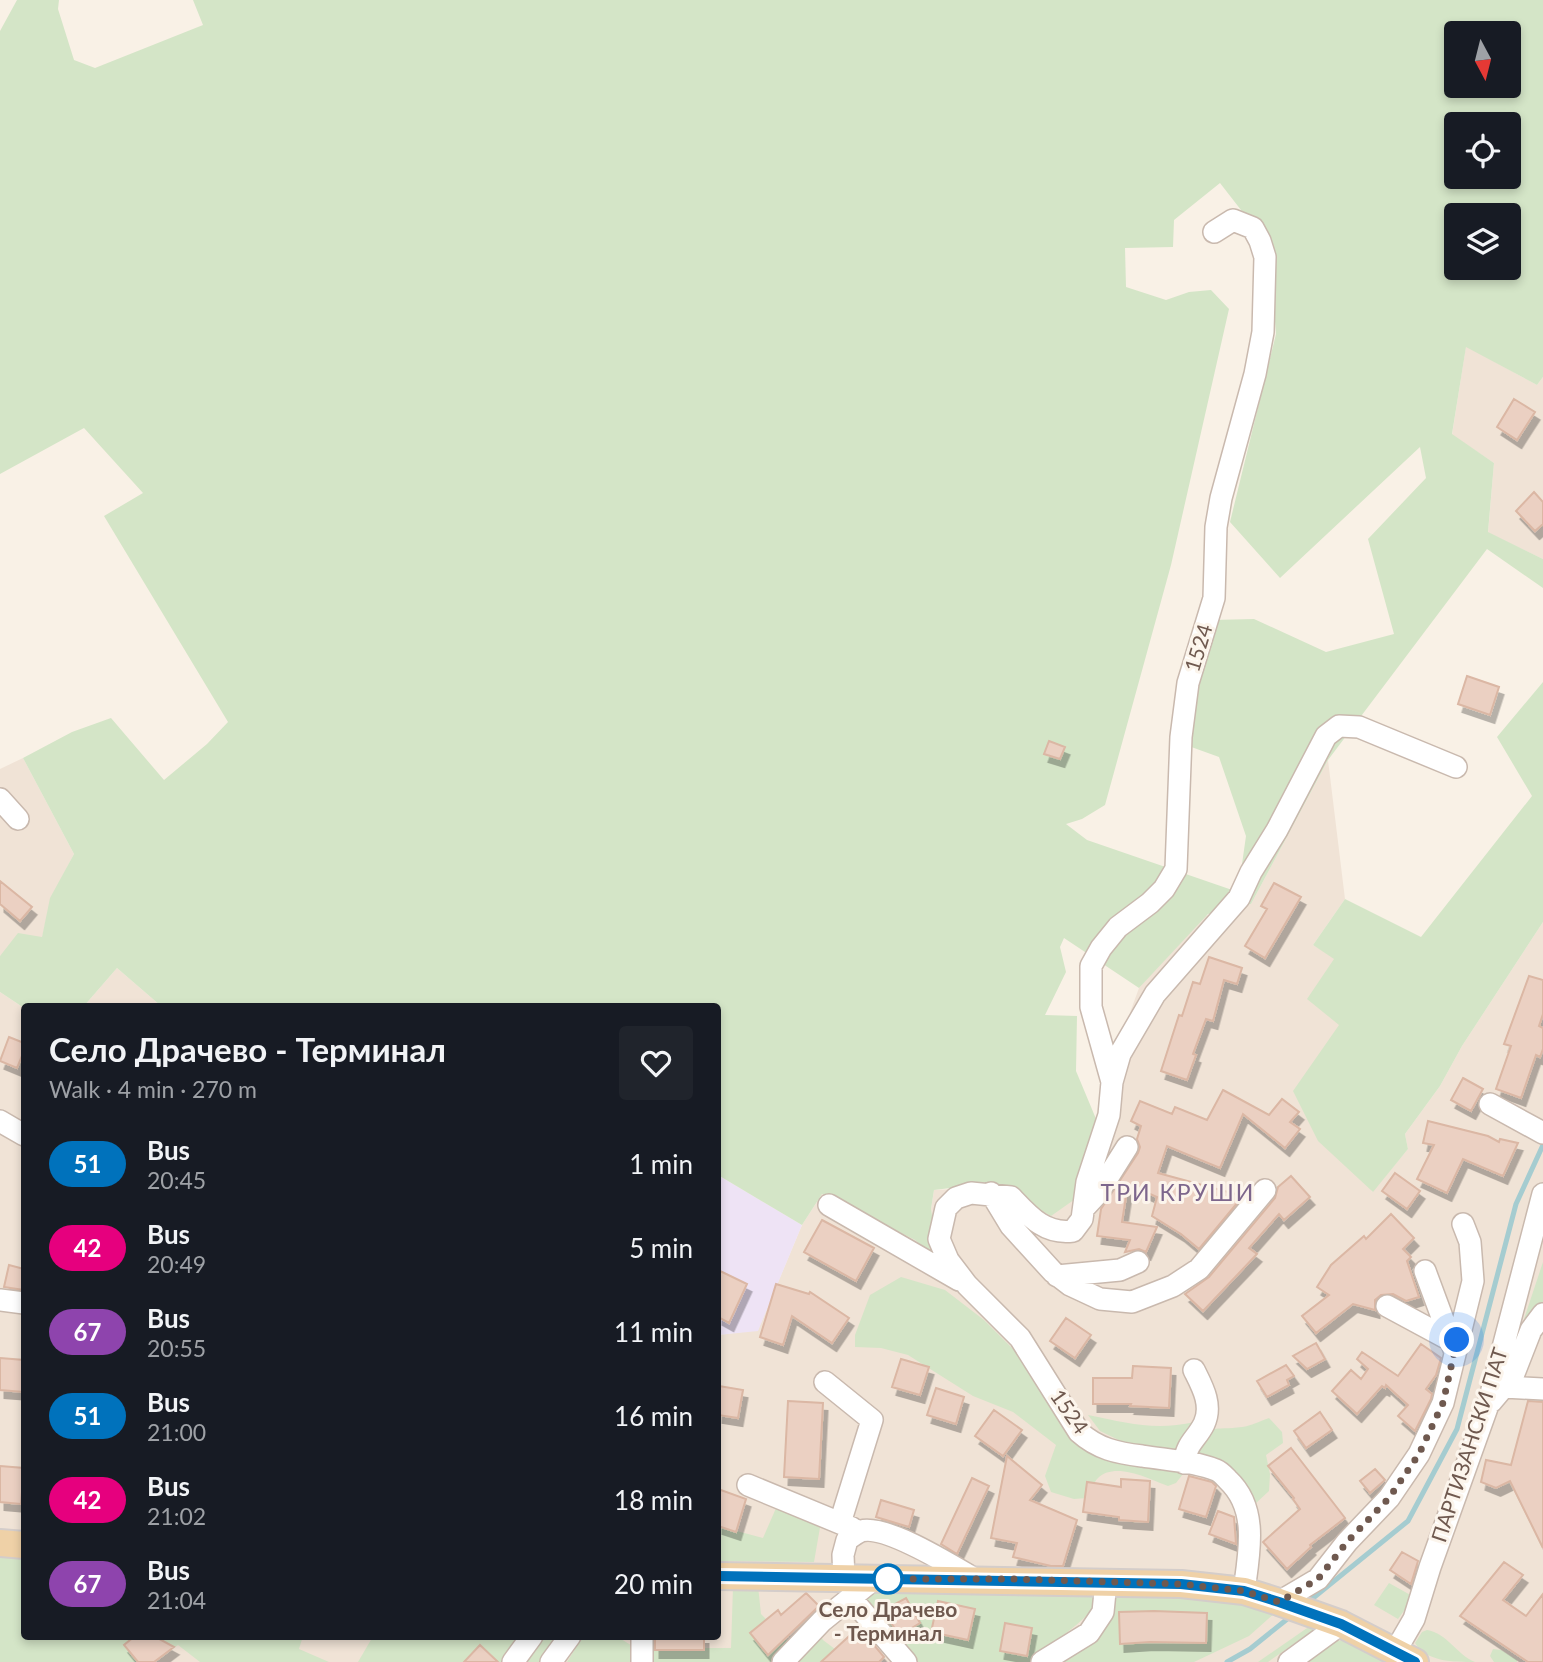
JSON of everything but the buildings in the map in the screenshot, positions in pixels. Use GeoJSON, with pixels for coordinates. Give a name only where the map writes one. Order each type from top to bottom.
{"type":"FeatureCollection","features":[{"type":"Feature","properties":{"kind":"main road"},"geometry":{"type":"LineString","coordinates":[[0,1544],[21,1545]]}},
{"type":"Feature","properties":{"kind":"main road"},"geometry":{"type":"LineString","coordinates":[[721,1576],[848,1588],[874,1579],[975,1579],[1181,1584],[1244,1591],[1341,1624],[1406,1656]]}},
{"type":"Feature","properties":{"kind":"street","name":"1524"},"geometry":{"type":"LineString","coordinates":[[1112,1082],[1091,1007],[1091,967],[1101,948],[1118,927],[1150,903],[1164,889],[1176,869],[1181,737],[1188,683],[1214,598],[1216,527],[1263,332],[1265,257],[1260,241],[1252,228],[1233,220],[1214,232]]}},
{"type":"Feature","properties":{"kind":"street","name":"1524"},"geometry":{"type":"LineString","coordinates":[[1084,1208],[1087,1182],[1109,1115],[1112,1082],[1120,1054],[1155,994],[1239,898],[1326,736],[1339,726],[1359,727],[1456,767]]}},
{"type":"Feature","properties":{"kind":"street"},"geometry":{"type":"LineString","coordinates":[[0,799],[18,819]]}},
{"type":"Feature","properties":{"kind":"street"},"geometry":{"type":"LineString","coordinates":[[1490,1104],[1542,1133]]}},
{"type":"Feature","properties":{"kind":"street"},"geometry":{"type":"LineString","coordinates":[[0,1121],[21,1133]]}},
{"type":"Feature","properties":{"kind":"street"},"geometry":{"type":"LineString","coordinates":[[991,1194],[1011,1197],[1034,1220],[1053,1231],[1073,1231],[1082,1219],[1084,1208],[1098,1193],[1127,1147]]}},
{"type":"Feature","properties":{"kind":"street"},"geometry":{"type":"LineString","coordinates":[[991,1194],[1011,1226],[1057,1276],[1100,1299],[1132,1302],[1173,1286],[1199,1269],[1265,1190]]}},
{"type":"Feature","properties":{"kind":"street","name":"1524"},"geometry":{"type":"LineString","coordinates":[[991,1194],[971,1193],[956,1198],[946,1208],[939,1239],[948,1261],[967,1285],[1020,1338],[1079,1432],[1093,1444],[1114,1452],[1184,1462],[1219,1471],[1236,1488],[1248,1514],[1251,1536],[1244,1591]]}},
{"type":"Feature","properties":{"kind":"street","name":"ПАРТИЗАНСКИ ПАТ"},"geometry":{"type":"LineString","coordinates":[[1406,1656],[1430,1567],[1488,1405],[1537,1238],[1543,1194]]}},
{"type":"Feature","properties":{"kind":"street"},"geometry":{"type":"LineString","coordinates":[[829,1205],[967,1285]]}},
{"type":"Feature","properties":{"kind":"street","name":"ПАРТИЗАНСКИ ПАТ"},"geometry":{"type":"LineString","coordinates":[[1279,1602],[1318,1579],[1396,1487],[1419,1454],[1443,1403],[1452,1346],[1473,1281],[1470,1242],[1462,1224]]}},
{"type":"Feature","properties":{"kind":"street"},"geometry":{"type":"LineString","coordinates":[[1057,1276],[1120,1270],[1138,1262]]}},
{"type":"Feature","properties":{"kind":"street"},"geometry":{"type":"LineString","coordinates":[[1425,1271],[1452,1346]]}},
{"type":"Feature","properties":{"kind":"street"},"geometry":{"type":"LineString","coordinates":[[0,1300],[21,1303]]}},
{"type":"Feature","properties":{"kind":"street"},"geometry":{"type":"LineString","coordinates":[[1387,1306],[1452,1346]]}},
{"type":"Feature","properties":{"kind":"street"},"geometry":{"type":"LineString","coordinates":[[1488,1405],[1513,1376],[1531,1330],[1543,1314]]}},
{"type":"Feature","properties":{"kind":"street"},"geometry":{"type":"LineString","coordinates":[[1184,1462],[1188,1443],[1205,1423],[1208,1408],[1206,1395],[1194,1370]]}},
{"type":"Feature","properties":{"kind":"street"},"geometry":{"type":"LineString","coordinates":[[825,1382],[872,1420],[839,1523]]}},
{"type":"Feature","properties":{"kind":"street"},"geometry":{"type":"LineString","coordinates":[[1504,1387],[1543,1389]]}},
{"type":"Feature","properties":{"kind":"street"},"geometry":{"type":"LineString","coordinates":[[748,1485],[839,1523],[861,1531],[875,1530],[918,1547],[975,1579]]}},
{"type":"Feature","properties":{"kind":"street"},"geometry":{"type":"LineString","coordinates":[[861,1531],[847,1540],[843,1555],[848,1588],[906,1662]]}},
{"type":"Feature","properties":{"kind":"street"},"geometry":{"type":"LineString","coordinates":[[1042,1662],[1089,1633],[1103,1612],[1105,1582]]}},
{"type":"Feature","properties":{"kind":"street"},"geometry":{"type":"LineString","coordinates":[[783,1662],[822,1621],[848,1588]]}},
{"type":"Feature","properties":{"kind":"street"},"geometry":{"type":"LineString","coordinates":[[1289,1662],[1341,1624]]}},
{"type":"Feature","properties":{"kind":"street"},"geometry":{"type":"LineString","coordinates":[[513,1662],[529,1640]]}},
{"type":"Feature","properties":{"kind":"street"},"geometry":{"type":"LineString","coordinates":[[551,1662],[567,1640]]}},
{"type":"Feature","properties":{"kind":"street"},"geometry":{"type":"LineString","coordinates":[[642,1640],[642,1662]]}},
{"type":"Feature","properties":{"kind":"shaded area"},"geometry":{"type":"Polygon","coordinates":[[[1466,346],[1537,385],[1543,377],[1543,559],[1488,533],[1494,463],[1452,435],[1466,346]]]}},
{"type":"Feature","properties":{"kind":"shaded area"},"geometry":{"type":"Polygon","coordinates":[[[23,758],[74,854],[51,898],[42,938],[0,956],[0,769],[23,758]]]}},
{"type":"Feature","properties":{"kind":"shaded area"},"geometry":{"type":"Polygon","coordinates":[[[1328,760],[1345,899],[1313,945],[1335,958],[1339,1025],[1372,1192],[1408,1149],[1405,1134],[1440,1086],[1462,1046],[1543,922],[1543,1662],[0,1662],[0,992],[21,1006],[21,1640],[721,1640],[721,1335],[758,1330],[802,1225],[822,1194],[915,1240],[939,1262],[931,1209],[934,1190],[999,1187],[1099,1126],[1103,1087],[1139,988],[1198,918],[1251,904],[1328,760]]]}},
{"type":"Feature","properties":{"kind":"shaded area"},"geometry":{"type":"Polygon","coordinates":[[[117,968],[158,1003],[87,1003],[117,968]]]}},
{"type":"Feature","properties":{"kind":"shaded area"},"geometry":{"type":"Polygon","coordinates":[[[721,1177],[802,1225],[758,1331],[721,1335],[721,1177]]]}},
{"type":"Feature","properties":{"kind":"green space"},"geometry":{"type":"Polygon","coordinates":[[[17,0],[59,0],[58,9],[74,60],[95,68],[203,25],[193,0],[1543,0],[1543,377],[1537,385],[1466,347],[1452,434],[1494,463],[1488,532],[1543,559],[1543,588],[1487,549],[1328,760],[1251,904],[1208,914],[1139,988],[1064,938],[1060,947],[1066,972],[1045,1015],[1077,1016],[1076,1071],[1099,1126],[1078,1197],[1051,1216],[999,1187],[967,1186],[934,1190],[931,1209],[940,1263],[915,1240],[822,1194],[802,1225],[721,1177],[721,1003],[158,1003],[117,968],[87,1003],[21,1003],[21,1006],[0,992],[0,956],[18,933],[42,937],[50,898],[74,854],[23,758],[72,732],[111,718],[164,780],[207,744],[228,722],[104,516],[143,493],[84,428],[0,474],[0,31],[17,0]],[[1220,183],[1174,220],[1173,247],[1125,248],[1126,287],[1166,300],[1189,292],[1211,290],[1229,309],[1171,565],[1105,805],[1082,819],[1066,824],[1087,840],[1238,892],[1246,836],[1219,757],[1183,744],[1212,620],[1254,619],[1326,652],[1394,634],[1368,539],[1426,478],[1420,447],[1280,578],[1230,522],[1276,334],[1269,246],[1220,183]]]}},
{"type":"Feature","properties":{"kind":"green space"},"geometry":{"type":"Polygon","coordinates":[[[1543,682],[1543,922],[1462,1046],[1440,1086],[1405,1134],[1408,1149],[1373,1192],[1318,1141],[1293,1091],[1339,1025],[1307,999],[1334,959],[1313,945],[1345,899],[1421,937],[1532,796],[1497,737],[1543,682]]]}},
{"type":"Feature","properties":{"kind":"green space"},"geometry":{"type":"Polygon","coordinates":[[[1543,1262],[1543,1314],[1503,1382],[1543,1262]]]}},
{"type":"Feature","properties":{"kind":"green space"},"geometry":{"type":"Polygon","coordinates":[[[901,1277],[945,1290],[984,1320],[1030,1366],[1075,1434],[1179,1470],[1183,1474],[1176,1483],[1168,1486],[1133,1473],[1114,1471],[1098,1478],[1087,1498],[1074,1499],[1051,1492],[1045,1476],[1056,1445],[1013,1412],[973,1396],[908,1355],[881,1348],[855,1347],[855,1335],[870,1295],[901,1277]]]}},
{"type":"Feature","properties":{"kind":"green space"},"geometry":{"type":"Polygon","coordinates":[[[1088,1415],[1154,1426],[1195,1422],[1181,1448],[1160,1452],[1131,1446],[1100,1431],[1088,1415]]]}},
{"type":"Feature","properties":{"kind":"green space"},"geometry":{"type":"Polygon","coordinates":[[[1269,1418],[1282,1432],[1283,1443],[1266,1455],[1270,1474],[1269,1491],[1255,1504],[1226,1472],[1189,1449],[1206,1431],[1245,1426],[1269,1418]]]}},
{"type":"Feature","properties":{"kind":"green space"},"geometry":{"type":"Polygon","coordinates":[[[780,1499],[822,1516],[814,1562],[721,1561],[721,1527],[763,1538],[780,1499]]]}},
{"type":"Feature","properties":{"kind":"green space"},"geometry":{"type":"Polygon","coordinates":[[[0,1551],[21,1552],[21,1640],[302,1640],[299,1649],[329,1662],[200,1662],[178,1645],[155,1662],[0,1662],[0,1551]]]}},
{"type":"Feature","properties":{"kind":"green space"},"geometry":{"type":"Polygon","coordinates":[[[1389,1583],[1414,1597],[1398,1619],[1374,1605],[1389,1583]]]}},
{"type":"Feature","properties":{"kind":"green space"},"geometry":{"type":"Polygon","coordinates":[[[758,1586],[761,1614],[790,1644],[771,1662],[653,1662],[653,1648],[731,1648],[733,1587],[758,1586]]]}},
{"type":"Feature","properties":{"kind":"green space"},"geometry":{"type":"Polygon","coordinates":[[[882,1589],[1097,1589],[1095,1604],[1090,1612],[1037,1654],[1092,1622],[1105,1589],[1218,1598],[1276,1612],[1249,1636],[1194,1662],[908,1662],[859,1601],[864,1596],[882,1589]]]}},
{"type":"Feature","properties":{"kind":"green space"},"geometry":{"type":"Polygon","coordinates":[[[1310,1626],[1315,1629],[1268,1662],[1258,1662],[1310,1626]]]}},
{"type":"Feature","properties":{"kind":"green space"},"geometry":{"type":"Polygon","coordinates":[[[1427,1630],[1440,1635],[1475,1662],[1441,1660],[1426,1654],[1415,1643],[1422,1632],[1427,1630]]]}},
{"type":"Feature","properties":{"kind":"green space"},"geometry":{"type":"Polygon","coordinates":[[[820,1634],[823,1640],[852,1662],[792,1662],[820,1634]]]}},
{"type":"Feature","properties":{"kind":"green space"},"geometry":{"type":"Polygon","coordinates":[[[371,1640],[561,1640],[553,1653],[545,1651],[540,1662],[358,1662],[371,1640]]]}},
{"type":"Feature","properties":{"kind":"green space"},"geometry":{"type":"Polygon","coordinates":[[[581,1640],[623,1640],[639,1650],[638,1662],[567,1662],[581,1640]]]}},
{"type":"Feature","properties":{"kind":"green space"},"geometry":{"type":"Polygon","coordinates":[[[1343,1640],[1368,1646],[1397,1662],[1301,1662],[1343,1640]]]}},
{"type":"Feature","properties":{"kind":"green space"},"geometry":{"type":"Polygon","coordinates":[[[1493,1649],[1501,1650],[1517,1662],[1494,1662],[1490,1656],[1493,1649]]]}},
{"type":"Feature","properties":{"kind":"waterway"},"geometry":{"type":"LineString","coordinates":[[1307,1603],[1408,1521],[1457,1429],[1516,1204],[1543,1145]]}},
{"type":"Feature","properties":{"kind":"waterway"},"geometry":{"type":"LineString","coordinates":[[1227,1662],[1250,1649],[1291,1616]]}},
{"type":"Feature","properties":{"kind":"bus line","name":"51"},"geometry":{"type":"LineString","coordinates":[[721,1576],[1014,1579],[1181,1584],[1244,1591],[1341,1624],[1415,1662]]}},
{"type":"Feature","properties":{"kind":"place","name":"Село Драчево - Терминал"},"geometry":{"type":"Point","coordinates":[888,1579]}},
{"type":"Feature","properties":{"kind":"district","name":"ТРИ КРУШИ"},"geometry":{"type":"Point","coordinates":[1178,1193]}},
{"type":"Feature","properties":{"kind":"route"},"geometry":{"type":"LineString","coordinates":[[888,1579],[1014,1579],[1181,1584],[1244,1591],[1279,1602],[1318,1579],[1347,1542],[1389,1498],[1419,1454],[1443,1403],[1457,1340]]}}]}
